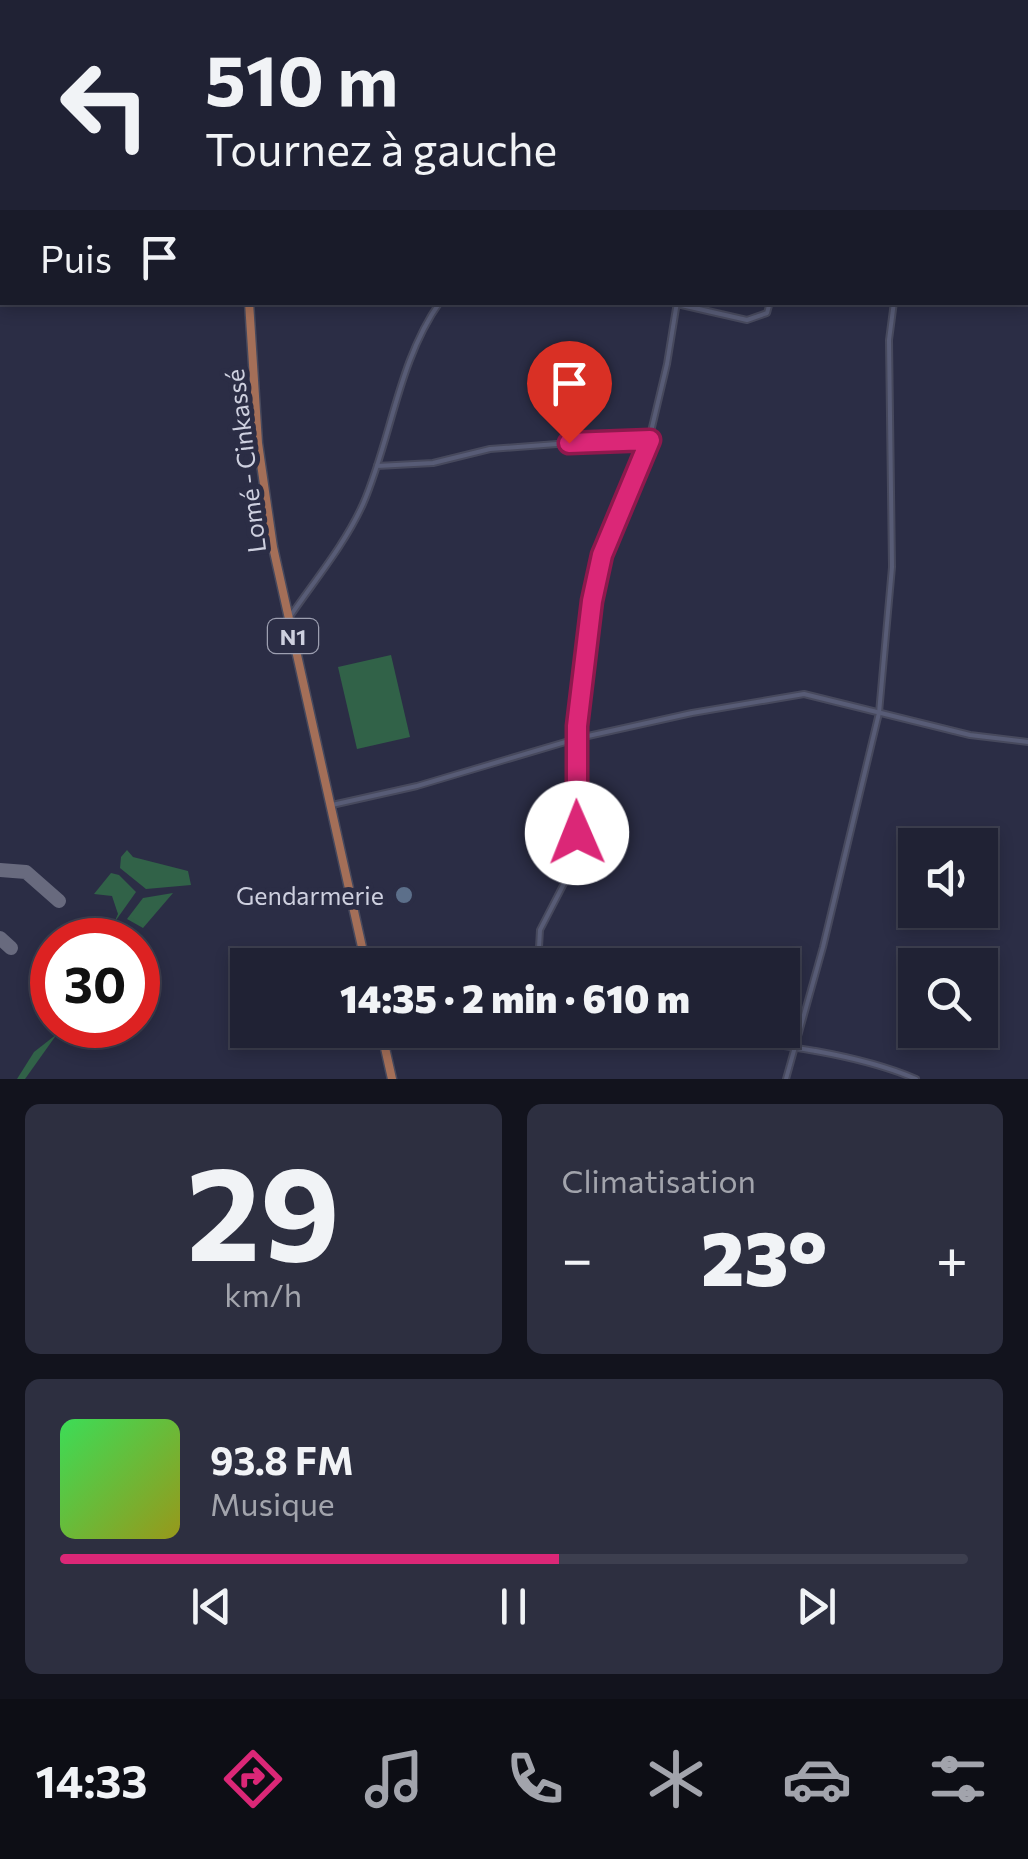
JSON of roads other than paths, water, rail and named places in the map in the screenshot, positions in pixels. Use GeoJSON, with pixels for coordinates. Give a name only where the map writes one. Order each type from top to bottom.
{"type":"FeatureCollection","features":[{"type":"Feature","properties":{"kind":"highway","name":"Lomé - Cinkassé"},"geometry":{"type":"LineString","coordinates":[[250,305],[264,490],[362,948]]}},
{"type":"Feature","properties":{"kind":"highway"},"geometry":{"type":"LineString","coordinates":[[385,1048],[392,1079]]}},
{"type":"Feature","properties":{"kind":"street"},"geometry":{"type":"LineString","coordinates":[[289,619],[352,525],[377,466],[396,397],[439,305]]}},
{"type":"Feature","properties":{"kind":"street"},"geometry":{"type":"LineString","coordinates":[[539,948],[540,930],[572,868],[577,833],[577,726],[598,570],[650,440],[677,305]]}},
{"type":"Feature","properties":{"kind":"street"},"geometry":{"type":"LineString","coordinates":[[685,305],[746,320],[767,313],[769,305]]}},
{"type":"Feature","properties":{"kind":"street"},"geometry":{"type":"LineString","coordinates":[[786,1079],[823,947],[879,713],[892,567],[889,340],[894,305]]}},
{"type":"Feature","properties":{"kind":"street"},"geometry":{"type":"LineString","coordinates":[[377,466],[433,463],[490,449],[650,440]]}},
{"type":"Feature","properties":{"kind":"street"},"geometry":{"type":"LineString","coordinates":[[330,806],[417,786],[579,738],[804,694],[970,734],[1028,742]]}},
{"type":"Feature","properties":{"kind":"street"},"geometry":{"type":"LineString","coordinates":[[787,1048],[892,1068],[916,1079]]}},
{"type":"Feature","properties":{"kind":"place","name":"Gendarmerie"},"geometry":{"type":"Point","coordinates":[404,895]}}]}
